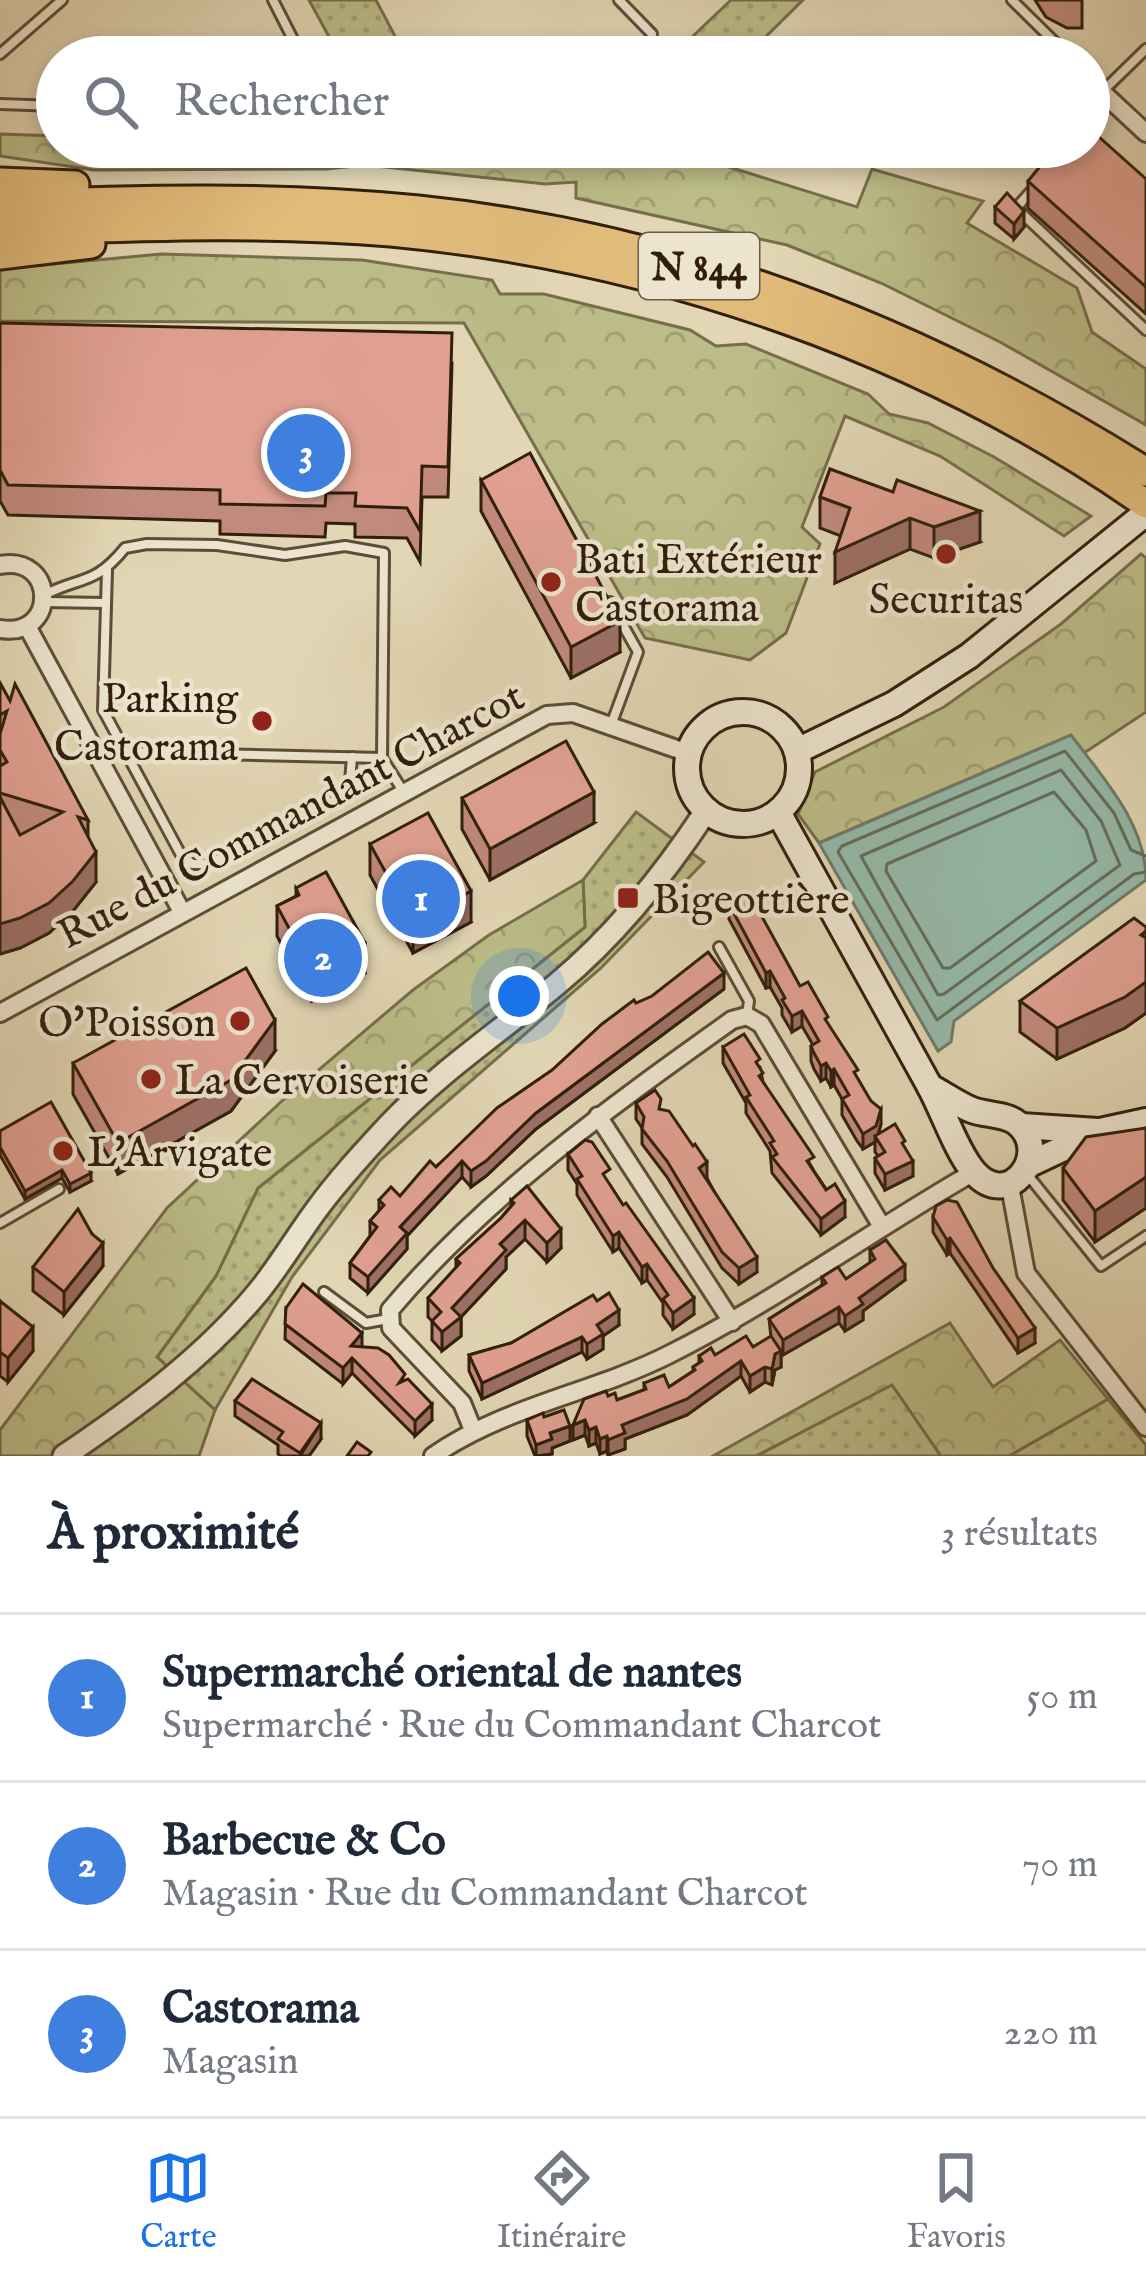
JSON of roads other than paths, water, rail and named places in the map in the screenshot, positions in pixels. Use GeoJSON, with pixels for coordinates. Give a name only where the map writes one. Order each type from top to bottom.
{"type":"FeatureCollection","features":[{"type":"Feature","properties":{"kind":"highway"},"geometry":{"type":"LineString","coordinates":[[0,182],[160,184],[196,200]]}},
{"type":"Feature","properties":{"kind":"highway","name":"N 844"},"geometry":{"type":"LineString","coordinates":[[0,205],[196,200],[361,205],[445,213],[605,240],[841,312],[1023,398],[1146,472]]}},
{"type":"Feature","properties":{"kind":"highway"},"geometry":{"type":"LineString","coordinates":[[0,256],[112,242],[209,240],[237,227]]}},
{"type":"Feature","properties":{"kind":"highway","name":"N 844"},"geometry":{"type":"LineString","coordinates":[[0,231],[304,227],[439,238],[572,260],[720,298],[862,350],[968,398],[1146,504]]}},
{"type":"Feature","properties":{"kind":"main road"},"geometry":{"type":"LineString","coordinates":[[797,751],[894,704],[952,668],[1146,513]]}},
{"type":"Feature","properties":{"kind":"main road"},"geometry":{"type":"LineString","coordinates":[[731,712],[772,719],[788,733],[797,751],[796,784],[778,812],[761,821],[723,821],[706,811],[689,785],[688,753],[697,734],[712,720],[731,712]]}},
{"type":"Feature","properties":{"kind":"main road"},"geometry":{"type":"LineString","coordinates":[[778,812],[974,1172],[992,1184],[1022,1174],[1100,1131],[1146,1120]]}},
{"type":"Feature","properties":{"kind":"main road"},"geometry":{"type":"LineString","coordinates":[[930,1087],[970,1110],[1021,1126],[1028,1139],[1022,1174]]}},
{"type":"Feature","properties":{"kind":"main road"},"geometry":{"type":"LineString","coordinates":[[1021,1126],[1100,1131]]}},
{"type":"Feature","properties":{"kind":"street"},"geometry":{"type":"LineString","coordinates":[[1110,101],[1146,133]]}},
{"type":"Feature","properties":{"kind":"street"},"geometry":{"type":"LineString","coordinates":[[0,565],[28,568],[38,577],[44,599],[38,616],[27,626],[0,629]]}},
{"type":"Feature","properties":{"kind":"street"},"geometry":{"type":"LineString","coordinates":[[27,626],[182,912]]}},
{"type":"Feature","properties":{"kind":"street","name":"Rue du Commandant Charcot"},"geometry":{"type":"LineString","coordinates":[[0,1013],[557,712],[574,713],[688,753]]}},
{"type":"Feature","properties":{"kind":"street"},"geometry":{"type":"LineString","coordinates":[[64,1456],[127,1414],[208,1347],[260,1290],[320,1205],[391,1124],[450,1069],[560,982],[617,927],[664,872],[706,811]]}},
{"type":"Feature","properties":{"kind":"street"},"geometry":{"type":"LineString","coordinates":[[473,1430],[462,1403],[391,1328],[390,1310],[424,1270],[501,1198],[598,1116],[732,1020],[747,1016],[761,1024],[881,1225]]}},
{"type":"Feature","properties":{"kind":"street"},"geometry":{"type":"LineString","coordinates":[[598,1116],[732,1322]]}},
{"type":"Feature","properties":{"kind":"street"},"geometry":{"type":"LineString","coordinates":[[434,1456],[473,1430],[623,1376],[732,1322],[881,1225],[974,1172]]}},
{"type":"Feature","properties":{"kind":"street"},"geometry":{"type":"LineString","coordinates":[[1022,1174],[1026,1273],[1146,1427]]}},
{"type":"Feature","properties":{"kind":"lane"},"geometry":{"type":"LineString","coordinates":[[0,53],[62,0]]}},
{"type":"Feature","properties":{"kind":"lane"},"geometry":{"type":"LineString","coordinates":[[273,0],[291,36]]}},
{"type":"Feature","properties":{"kind":"lane"},"geometry":{"type":"LineString","coordinates":[[619,0],[652,34]]}},
{"type":"Feature","properties":{"kind":"lane"},"geometry":{"type":"LineString","coordinates":[[1012,0],[1049,36]]}},
{"type":"Feature","properties":{"kind":"lane"},"geometry":{"type":"LineString","coordinates":[[1110,74],[1146,49]]}},
{"type":"Feature","properties":{"kind":"lane"},"geometry":{"type":"LineString","coordinates":[[0,104],[36,105]]}},
{"type":"Feature","properties":{"kind":"lane"},"geometry":{"type":"LineString","coordinates":[[1044,177],[1016,208],[1146,330]]}},
{"type":"Feature","properties":{"kind":"lane"},"geometry":{"type":"LineString","coordinates":[[44,599],[107,570],[124,548],[147,544],[218,545],[285,555],[345,546],[384,553],[382,758],[404,792]]}},
{"type":"Feature","properties":{"kind":"lane"},"geometry":{"type":"LineString","coordinates":[[107,570],[103,710],[180,853],[192,864],[202,866],[349,793],[352,757]]}},
{"type":"Feature","properties":{"kind":"lane"},"geometry":{"type":"LineString","coordinates":[[600,584],[638,652],[610,726]]}},
{"type":"Feature","properties":{"kind":"lane"},"geometry":{"type":"LineString","coordinates":[[44,599],[106,604]]}},
{"type":"Feature","properties":{"kind":"lane"},"geometry":{"type":"LineString","coordinates":[[126,752],[382,758]]}},
{"type":"Feature","properties":{"kind":"lane"},"geometry":{"type":"LineString","coordinates":[[719,947],[749,1001],[747,1016]]}},
{"type":"Feature","properties":{"kind":"lane"},"geometry":{"type":"LineString","coordinates":[[1022,1174],[1100,1266],[1146,1236]]}},
{"type":"Feature","properties":{"kind":"lane"},"geometry":{"type":"LineString","coordinates":[[0,1223],[58,1189]]}},
{"type":"Feature","properties":{"kind":"lane"},"geometry":{"type":"LineString","coordinates":[[324,1292],[366,1323],[388,1319]]}},
{"type":"Feature","properties":{"kind":"water"},"geometry":{"type":"Polygon","coordinates":[[[1071,735],[1131,821],[1146,880],[954,1021],[951,1042],[938,1051],[819,843],[1071,735]]]}},
{"type":"Feature","properties":{"kind":"place","name":"Castorama"},"geometry":{"type":"Point","coordinates":[306,453]}},
{"type":"Feature","properties":{"kind":"place","name":"Securitas"},"geometry":{"type":"Point","coordinates":[946,554]}},
{"type":"Feature","properties":{"kind":"place","name":"Bati Extérieur Castorama"},"geometry":{"type":"Point","coordinates":[551,582]}},
{"type":"Feature","properties":{"kind":"place","name":"Parking Castorama"},"geometry":{"type":"Point","coordinates":[262,721]}},
{"type":"Feature","properties":{"kind":"place","name":"Bigeottière"},"geometry":{"type":"Point","coordinates":[628,898]}},
{"type":"Feature","properties":{"kind":"place","name":"Supermarché oriental de nantes"},"geometry":{"type":"Point","coordinates":[421,899]}},
{"type":"Feature","properties":{"kind":"place","name":"Barbecue & Co"},"geometry":{"type":"Point","coordinates":[323,958]}},
{"type":"Feature","properties":{"kind":"place","name":"O'Poisson"},"geometry":{"type":"Point","coordinates":[240,1021]}},
{"type":"Feature","properties":{"kind":"place","name":"La Cervoiserie"},"geometry":{"type":"Point","coordinates":[151,1079]}},
{"type":"Feature","properties":{"kind":"place","name":"L'Arvigate"},"geometry":{"type":"Point","coordinates":[63,1151]}}]}
